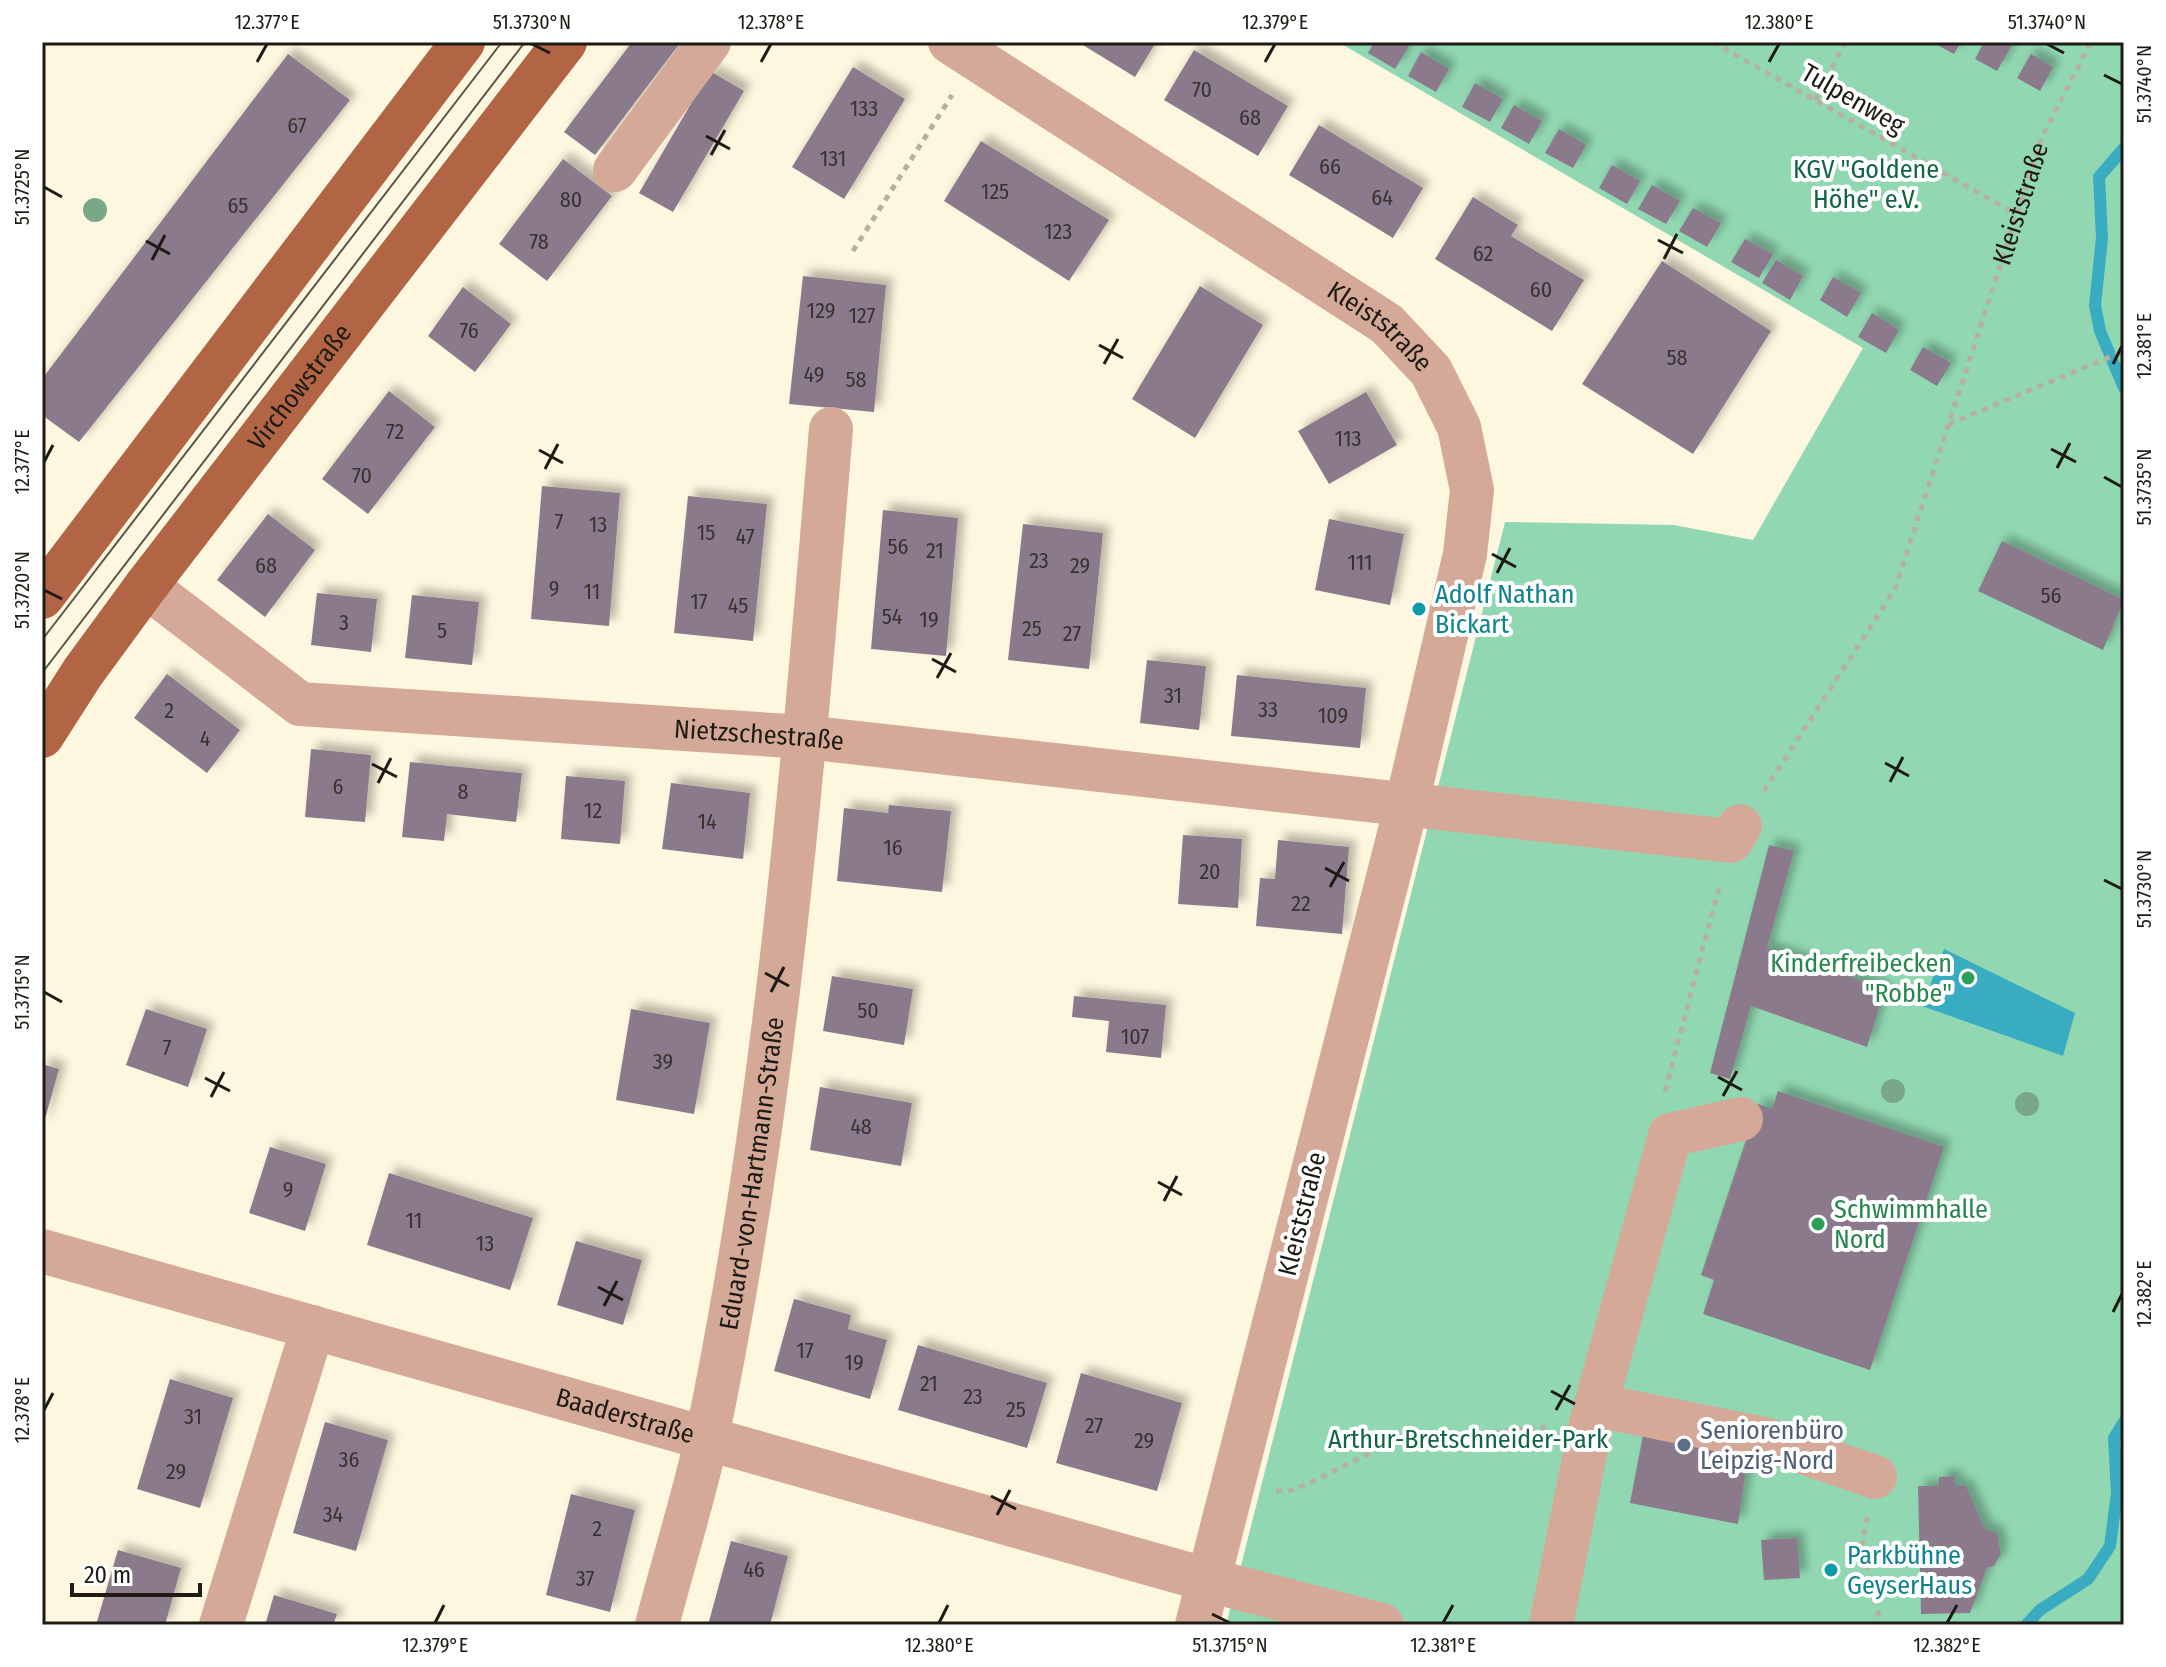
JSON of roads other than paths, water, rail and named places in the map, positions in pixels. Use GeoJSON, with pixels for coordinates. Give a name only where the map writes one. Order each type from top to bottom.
{"type":"FeatureCollection","features":[{"type":"Feature","properties":{"kind":"main road"},"geometry":{"type":"LineString","coordinates":[[42,597],[463,42]]}},
{"type":"Feature","properties":{"kind":"main road","name":"Virchowstraße"},"geometry":{"type":"LineString","coordinates":[[42,736],[83,672],[146,586],[565,42]]}},
{"type":"Feature","properties":{"kind":"street"},"geometry":{"type":"LineString","coordinates":[[615,170],[709,42]]}},
{"type":"Feature","properties":{"kind":"street","name":"Kleiststraße"},"geometry":{"type":"LineString","coordinates":[[950,42],[1387,324],[1431,371],[1459,427],[1472,490],[1465,554],[1407,803],[1197,1625]]}},
{"type":"Feature","properties":{"kind":"street","name":"Eduard-von-Hartmann-Straße"},"geometry":{"type":"LineString","coordinates":[[657,1625],[706,1438],[769,1080],[805,737],[831,429]]}},
{"type":"Feature","properties":{"kind":"street","name":"Nietzschestraße"},"geometry":{"type":"LineString","coordinates":[[146,586],[300,704],[805,737],[1407,803]]}},
{"type":"Feature","properties":{"kind":"street"},"geometry":{"type":"LineString","coordinates":[[1407,803],[1736,834]]}},
{"type":"Feature","properties":{"kind":"street"},"geometry":{"type":"LineString","coordinates":[[1551,1625],[1596,1405],[1670,1135],[1741,1119]]}},
{"type":"Feature","properties":{"kind":"street","name":"Baaderstraße"},"geometry":{"type":"LineString","coordinates":[[42,1251],[1208,1580],[1382,1625]]}},
{"type":"Feature","properties":{"kind":"street"},"geometry":{"type":"LineString","coordinates":[[221,1625],[313,1327]]}},
{"type":"Feature","properties":{"kind":"street"},"geometry":{"type":"LineString","coordinates":[[1596,1405],[1765,1439],[1875,1477]]}},
{"type":"Feature","properties":{"kind":"water","name":"Kinderfreibecken \"Robbe\""},"geometry":{"type":"Polygon","coordinates":[[[1944,949],[2075,1013],[2063,1056],[1922,1006],[1944,949]]]}},
{"type":"Feature","properties":{"kind":"waterway"},"geometry":{"type":"LineString","coordinates":[[2124,148],[2099,177],[2102,238],[2095,305],[2100,331],[2124,388]]}},
{"type":"Feature","properties":{"kind":"waterway"},"geometry":{"type":"LineString","coordinates":[[2026,1625],[2040,1610],[2088,1579],[2110,1546],[2117,1493],[2114,1438],[2124,1422]]}},
{"type":"Feature","properties":{"kind":"tram line"},"geometry":{"type":"LineString","coordinates":[[42,640],[502,42]]}},
{"type":"Feature","properties":{"kind":"tram line"},"geometry":{"type":"LineString","coordinates":[[42,673],[525,42]]}},
{"type":"Feature","properties":{"kind":"place","name":"Adolf Nathan Bickart"},"geometry":{"type":"Point","coordinates":[1419,609]}},
{"type":"Feature","properties":{"kind":"place","name":"Kinderfreibecken \"Robbe\""},"geometry":{"type":"Point","coordinates":[1968,978]}},
{"type":"Feature","properties":{"kind":"place","name":"Schwimmhalle Nord"},"geometry":{"type":"Point","coordinates":[1818,1224]}},
{"type":"Feature","properties":{"kind":"place","name":"Seniorenbüro Leipzig-Nord"},"geometry":{"type":"Point","coordinates":[1684,1445]}},
{"type":"Feature","properties":{"kind":"place","name":"Parkbühne GeyserHaus"},"geometry":{"type":"Point","coordinates":[1831,1570]}},
{"type":"Feature","properties":{"kind":"park label","name":"KGV \"Goldene Höhe\" e.V."},"geometry":{"type":"Point","coordinates":[1866,184]}},
{"type":"Feature","properties":{"kind":"park label","name":"Arthur-Bretschneider-Park"},"geometry":{"type":"Point","coordinates":[1468,1439]}}]}
